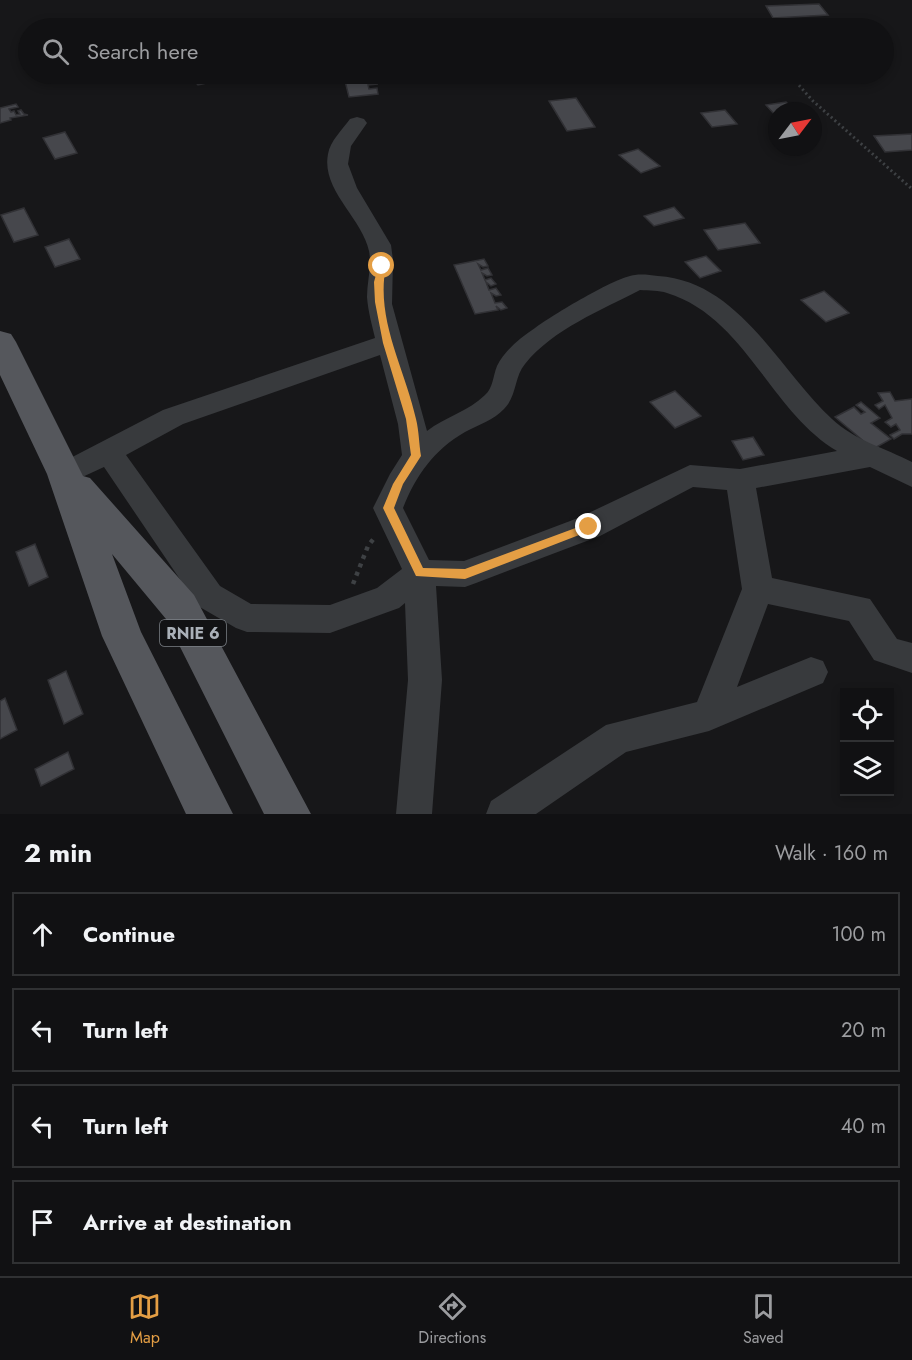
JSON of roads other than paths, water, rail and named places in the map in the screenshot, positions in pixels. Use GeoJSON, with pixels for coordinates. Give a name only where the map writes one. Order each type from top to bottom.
{"type":"FeatureCollection","features":[{"type":"Feature","properties":{"kind":"main road","name":"RNIE 6"},"geometry":{"type":"LineString","coordinates":[[0,342],[65,474],[122,636],[210,814]]}},
{"type":"Feature","properties":{"kind":"main road","name":"RNIE 6"},"geometry":{"type":"LineString","coordinates":[[65,474],[180,607],[288,814]]}},
{"type":"Feature","properties":{"kind":"street"},"geometry":{"type":"LineString","coordinates":[[357,123],[338,155],[340,171],[353,200],[379,246],[382,266],[378,282],[379,302],[388,343],[411,419],[416,456]]}},
{"type":"Feature","properties":{"kind":"street"},"geometry":{"type":"LineString","coordinates":[[414,814],[425,680],[420,573],[388,508],[408,464],[453,427],[498,400],[504,387],[506,372],[515,358],[544,334],[636,282],[654,280],[682,287],[714,308],[743,333],[825,428],[869,456],[912,476]]}},
{"type":"Feature","properties":{"kind":"street"},"geometry":{"type":"LineString","coordinates":[[65,474],[173,417],[388,343]]}},
{"type":"Feature","properties":{"kind":"street"},"geometry":{"type":"LineString","coordinates":[[108,451],[209,596],[247,618],[330,619],[388,598],[420,573],[465,574],[589,527],[690,476],[740,480],[869,456]]}},
{"type":"Feature","properties":{"kind":"street"},"geometry":{"type":"LineString","coordinates":[[709,715],[758,589],[740,480]]}},
{"type":"Feature","properties":{"kind":"street"},"geometry":{"type":"LineString","coordinates":[[758,589],[859,609],[886,650],[912,658]]}},
{"type":"Feature","properties":{"kind":"street"},"geometry":{"type":"LineString","coordinates":[[504,814],[618,737],[709,715],[811,672]]}}]}
